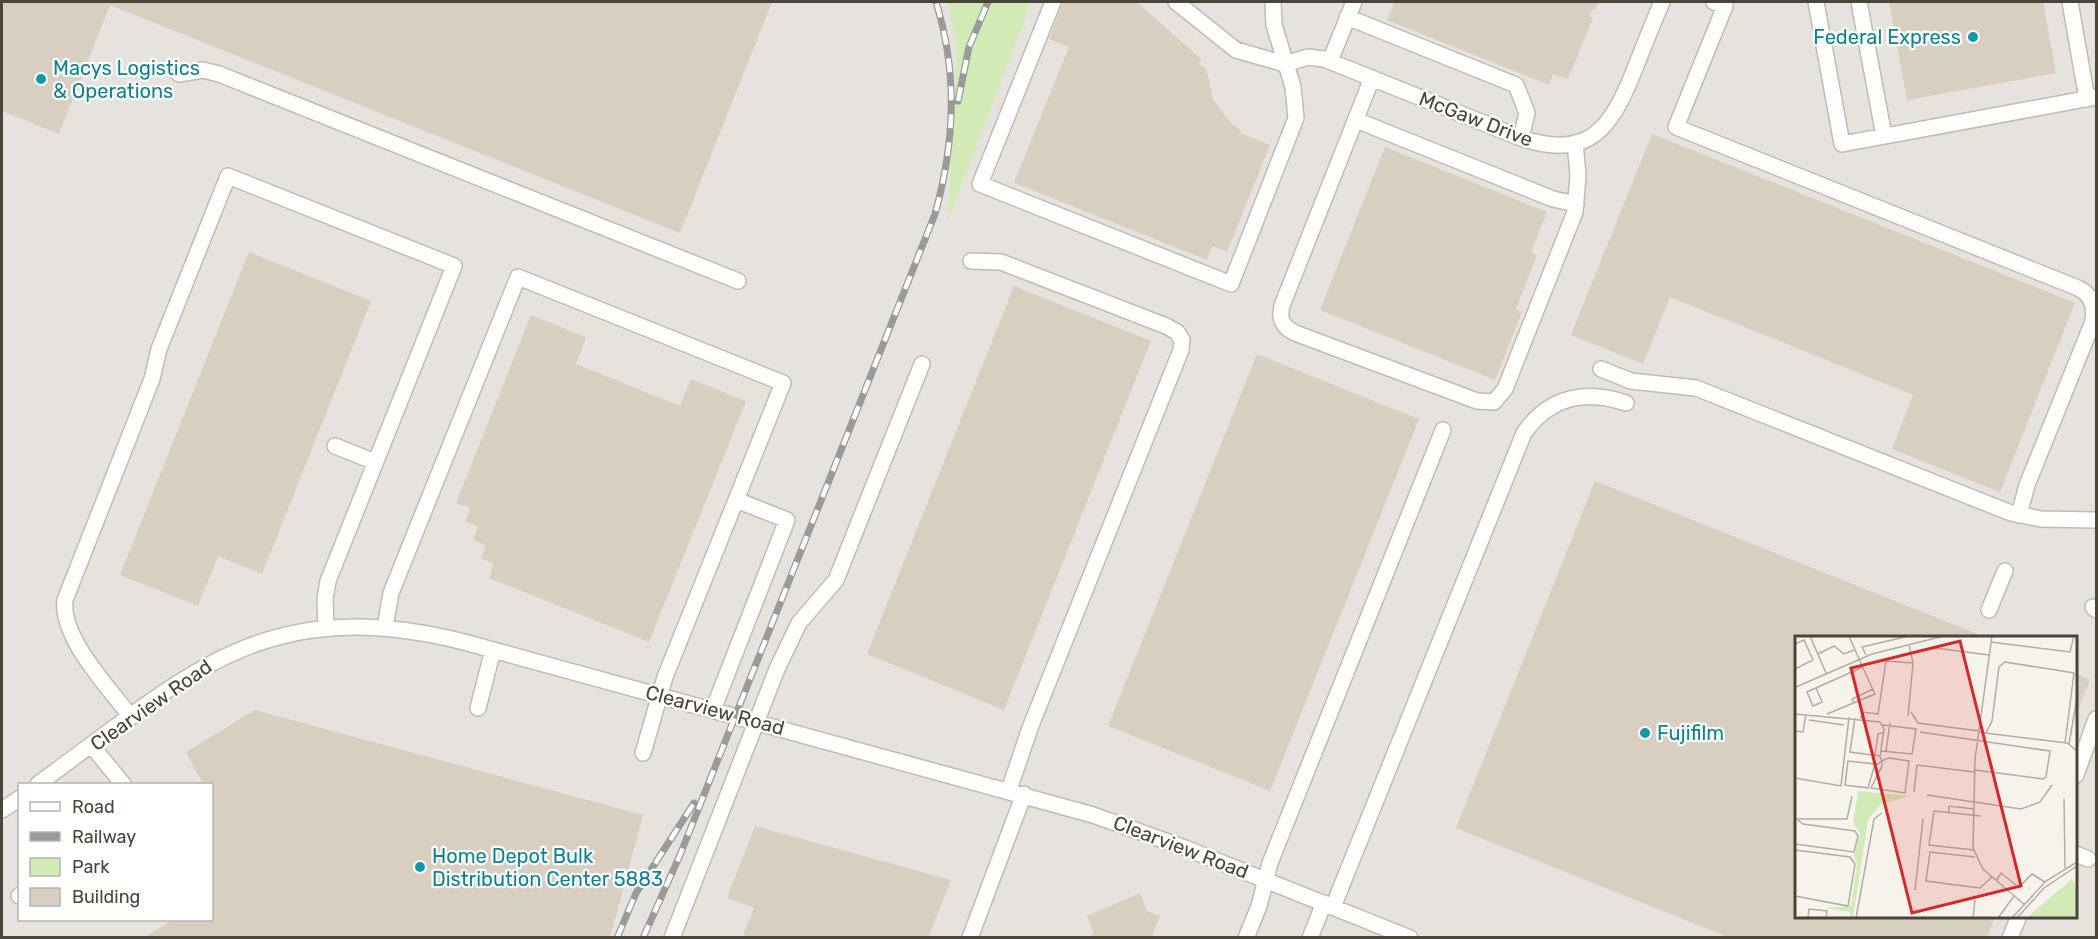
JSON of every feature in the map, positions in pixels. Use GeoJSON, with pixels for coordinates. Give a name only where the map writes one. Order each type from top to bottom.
{"type":"FeatureCollection","features":[{"type":"Feature","properties":{"kind":"street"},"geometry":{"type":"LineString","coordinates":[[1053,2],[980,184],[1231,284],[1296,118],[1295,93],[1274,25],[1273,2]]}},
{"type":"Feature","properties":{"kind":"street"},"geometry":{"type":"LineString","coordinates":[[1176,2],[1236,51],[1285,64]]}},
{"type":"Feature","properties":{"kind":"street"},"geometry":{"type":"LineString","coordinates":[[1330,61],[1354,2]]}},
{"type":"Feature","properties":{"kind":"street","name":"McGaw Drive"},"geometry":{"type":"LineString","coordinates":[[1285,64],[1308,57],[1330,61],[1521,138],[1549,144],[1575,143],[1598,132],[1617,112],[1662,2]]}},
{"type":"Feature","properties":{"kind":"street"},"geometry":{"type":"LineString","coordinates":[[1714,2],[1725,6],[1676,127],[2078,288],[2090,297],[2094,312],[2092,324],[2027,485],[2019,515]]}},
{"type":"Feature","properties":{"kind":"street"},"geometry":{"type":"LineString","coordinates":[[1816,2],[1842,144],[2092,98],[2070,2]]}},
{"type":"Feature","properties":{"kind":"street"},"geometry":{"type":"LineString","coordinates":[[1859,2],[1884,136]]}},
{"type":"Feature","properties":{"kind":"street"},"geometry":{"type":"LineString","coordinates":[[1347,17],[1516,85],[1527,113],[1521,138]]}},
{"type":"Feature","properties":{"kind":"street"},"geometry":{"type":"LineString","coordinates":[[179,74],[203,70],[219,74],[738,281]]}},
{"type":"Feature","properties":{"kind":"street"},"geometry":{"type":"LineString","coordinates":[[1372,78],[1283,303],[1280,318],[1291,331],[1378,366],[1406,373],[1477,401],[1494,402],[1505,389],[1569,228],[1576,204],[1578,175],[1575,143]]}},
{"type":"Feature","properties":{"kind":"street"},"geometry":{"type":"LineString","coordinates":[[1356,120],[1553,199],[1576,204]]}},
{"type":"Feature","properties":{"kind":"street"},"geometry":{"type":"LineString","coordinates":[[130,717],[70,632],[64,614],[65,600],[152,379],[159,349],[228,176],[454,266],[328,582],[325,599],[326,627]]}},
{"type":"Feature","properties":{"kind":"street"},"geometry":{"type":"LineString","coordinates":[[971,261],[1001,261],[1166,326],[1177,332],[1182,340],[1176,362],[1030,728],[1009,790]]}},
{"type":"Feature","properties":{"kind":"street"},"geometry":{"type":"LineString","coordinates":[[386,627],[392,593],[518,277],[783,383],[659,695],[643,753]]}},
{"type":"Feature","properties":{"kind":"street"},"geometry":{"type":"LineString","coordinates":[[672,938],[758,723],[777,669],[799,623],[839,574],[922,364]]}},
{"type":"Feature","properties":{"kind":"street"},"geometry":{"type":"LineString","coordinates":[[1601,369],[1631,381],[1696,388],[2019,515],[2049,520],[2097,520]]}},
{"type":"Feature","properties":{"kind":"street"},"geometry":{"type":"LineString","coordinates":[[1310,938],[1328,905],[1512,457],[1524,434],[1540,414],[1566,399],[1596,396],[1626,403]]}},
{"type":"Feature","properties":{"kind":"street"},"geometry":{"type":"LineString","coordinates":[[1246,938],[1266,880],[1443,429]]}},
{"type":"Feature","properties":{"kind":"street"},"geometry":{"type":"LineString","coordinates":[[335,446],[375,462]]}},
{"type":"Feature","properties":{"kind":"street"},"geometry":{"type":"LineString","coordinates":[[713,710],[788,520],[736,500]]}},
{"type":"Feature","properties":{"kind":"street"},"geometry":{"type":"LineString","coordinates":[[1989,610],[2005,571]]}},
{"type":"Feature","properties":{"kind":"street","name":"Clearview Road"},"geometry":{"type":"LineString","coordinates":[[39,783],[181,680],[224,655],[275,637],[326,627],[386,627],[433,634],[1024,794],[1131,827],[1410,938]]}},
{"type":"Feature","properties":{"kind":"street"},"geometry":{"type":"LineString","coordinates":[[478,708],[493,650]]}},
{"type":"Feature","properties":{"kind":"street"},"geometry":{"type":"LineString","coordinates":[[2077,771],[2097,719]]}},
{"type":"Feature","properties":{"kind":"street"},"geometry":{"type":"LineString","coordinates":[[92,746],[122,783]]}},
{"type":"Feature","properties":{"kind":"street"},"geometry":{"type":"LineString","coordinates":[[970,938],[1024,794]]}},
{"type":"Feature","properties":{"kind":"street"},"geometry":{"type":"LineString","coordinates":[[2,810],[18,799]]}},
{"type":"Feature","properties":{"kind":"street"},"geometry":{"type":"LineString","coordinates":[[2010,938],[2018,918]]}},
{"type":"Feature","properties":{"kind":"shaded area"},"geometry":{"type":"Polygon","coordinates":[[[2,2],[2096,2],[2096,937],[2,938],[2,2]]]}},
{"type":"Feature","properties":{"kind":"green space"},"geometry":{"type":"Polygon","coordinates":[[[947,2],[1031,2],[948,221],[957,42],[947,2]]]}},
{"type":"Feature","properties":{"kind":"building"},"geometry":{"type":"Polygon","coordinates":[[[2,2],[772,2],[680,233],[110,5],[59,134],[2,111],[2,2]]]}},
{"type":"Feature","properties":{"kind":"building"},"geometry":{"type":"Polygon","coordinates":[[[1063,2],[1137,2],[1201,59],[1199,65],[1206,68],[1213,99],[1228,120],[1241,131],[1240,133],[1270,145],[1227,252],[1212,246],[1207,260],[1014,183],[1069,47],[1049,39],[1063,2]]]}},
{"type":"Feature","properties":{"kind":"building"},"geometry":{"type":"Polygon","coordinates":[[[1395,2],[1599,2],[1589,16],[1593,18],[1568,79],[1553,74],[1549,85],[1387,20],[1395,2]]]}},
{"type":"Feature","properties":{"kind":"building","name":"Federal Express"},"geometry":{"type":"Polygon","coordinates":[[[1889,2],[2043,2],[2056,73],[1907,100],[1889,2]]]}},
{"type":"Feature","properties":{"kind":"building"},"geometry":{"type":"Polygon","coordinates":[[[1652,134],[2075,303],[2000,492],[1892,449],[1913,395],[1670,297],[1643,364],[1571,335],[1652,134]]]}},
{"type":"Feature","properties":{"kind":"building"},"geometry":{"type":"Polygon","coordinates":[[[1385,147],[1547,212],[1531,252],[1537,255],[1516,309],[1522,312],[1495,380],[1320,310],[1385,147]]]}},
{"type":"Feature","properties":{"kind":"building"},"geometry":{"type":"Polygon","coordinates":[[[249,252],[371,301],[262,574],[218,556],[198,606],[120,575],[249,252]]]}},
{"type":"Feature","properties":{"kind":"building"},"geometry":{"type":"Polygon","coordinates":[[[1014,286],[1151,341],[1004,710],[867,654],[1014,286]]]}},
{"type":"Feature","properties":{"kind":"building"},"geometry":{"type":"Polygon","coordinates":[[[531,315],[586,337],[576,364],[680,406],[691,379],[746,401],[649,642],[489,578],[494,564],[481,558],[486,545],[473,540],[478,527],[465,521],[470,508],[456,503],[531,315]]]}},
{"type":"Feature","properties":{"kind":"building"},"geometry":{"type":"Polygon","coordinates":[[[1257,354],[1419,419],[1270,791],[1108,726],[1257,354]]]}},
{"type":"Feature","properties":{"kind":"building","name":"Fujifilm"},"geometry":{"type":"Polygon","coordinates":[[[1595,481],[1982,636],[1795,636],[1795,918],[1994,918],[1987,938],[1730,938],[1456,828],[1595,481]]]}},
{"type":"Feature","properties":{"kind":"building"},"geometry":{"type":"Polygon","coordinates":[[[2077,674],[2090,680],[2077,712],[2077,674]]]}},
{"type":"Feature","properties":{"kind":"building","name":"Home Depot Bulk Distribution Center 5883"},"geometry":{"type":"Polygon","coordinates":[[[255,710],[643,815],[610,938],[143,938],[169,921],[213,921],[213,783],[202,783],[186,752],[255,710]]]}},
{"type":"Feature","properties":{"kind":"building"},"geometry":{"type":"Polygon","coordinates":[[[755,826],[951,880],[928,938],[742,938],[754,908],[727,898],[755,826]]]}},
{"type":"Feature","properties":{"kind":"building"},"geometry":{"type":"Polygon","coordinates":[[[1140,893],[1147,911],[1160,916],[1151,938],[1085,938],[1094,934],[1087,916],[1140,893]]]}},
{"type":"Feature","properties":{"kind":"railway"},"geometry":{"type":"LineString","coordinates":[[643,938],[680,855],[935,214],[947,160],[951,108],[948,55],[936,2]]}},
{"type":"Feature","properties":{"kind":"railway"},"geometry":{"type":"LineString","coordinates":[[958,101],[969,47],[988,2]]}},
{"type":"Feature","properties":{"kind":"railway"},"geometry":{"type":"LineString","coordinates":[[617,938],[636,893],[694,803]]}},
{"type":"Feature","properties":{"kind":"place","name":"Federal Express"},"geometry":{"type":"Point","coordinates":[1973,37]}},
{"type":"Feature","properties":{"kind":"place","name":"Macys Logistics & Operations"},"geometry":{"type":"Point","coordinates":[41,79]}},
{"type":"Feature","properties":{"kind":"place","name":"Fujifilm"},"geometry":{"type":"Point","coordinates":[1645,733]}},
{"type":"Feature","properties":{"kind":"place","name":"Home Depot Bulk Distribution Center 5883"},"geometry":{"type":"Point","coordinates":[420,867]}}]}
